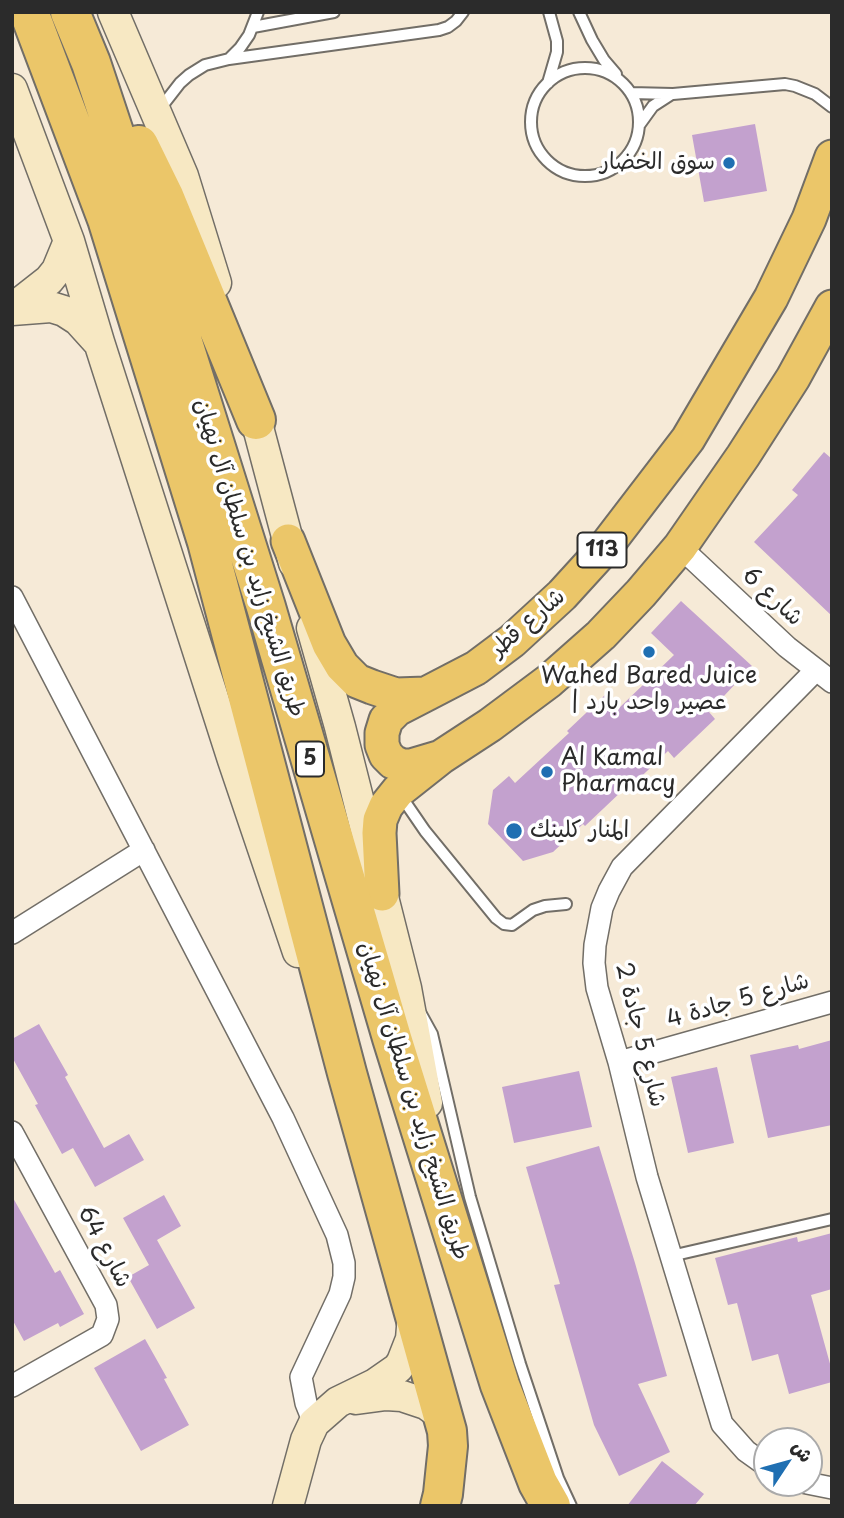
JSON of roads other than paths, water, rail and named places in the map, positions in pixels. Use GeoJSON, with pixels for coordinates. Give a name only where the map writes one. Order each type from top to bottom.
{"type":"FeatureCollection","features":[{"type":"Feature","properties":{"kind":"highway","name":"طريق الشيخ زايد بن سلطان آل نهيان"},"geometry":{"type":"LineString","coordinates":[[29,12],[107,219],[207,542],[347,1073],[447,1431],[448,1446],[440,1506]]}},
{"type":"Feature","properties":{"kind":"highway","name":"طريق الشيخ زايد بن سلطان آل نهيان"},"geometry":{"type":"LineString","coordinates":[[70,12],[91,63],[170,301],[266,607],[392,1038],[500,1385],[538,1483],[551,1506]]}},
{"type":"Feature","properties":{"kind":"highway"},"geometry":{"type":"LineString","coordinates":[[91,63],[134,136],[164,197],[256,420]]}},
{"type":"Feature","properties":{"kind":"main road"},"geometry":{"type":"LineString","coordinates":[[113,12],[183,176],[256,420],[340,727],[407,988],[449,1223]]}},
{"type":"Feature","properties":{"kind":"main road"},"geometry":{"type":"LineString","coordinates":[[12,89],[69,242],[233,760],[300,958],[347,1073]]}},
{"type":"Feature","properties":{"kind":"main road","name":"شارع قطر"},"geometry":{"type":"LineString","coordinates":[[288,541],[329,644],[342,666],[357,681],[396,695],[426,694],[476,668],[512,641],[562,595],[603,550],[688,439],[771,298],[809,219],[832,157]]}},
{"type":"Feature","properties":{"kind":"main road"},"geometry":{"type":"LineString","coordinates":[[12,310],[49,280],[57,270],[69,242]]}},
{"type":"Feature","properties":{"kind":"main road","name":"113"},"geometry":{"type":"LineString","coordinates":[[382,894],[379,833],[380,820],[386,806],[398,791],[441,757],[549,681],[601,635],[641,593],[680,547],[743,456],[793,378],[832,306]]}},
{"type":"Feature","properties":{"kind":"main road"},"geometry":{"type":"LineString","coordinates":[[12,310],[51,307],[64,311],[78,320],[99,342]]}},
{"type":"Feature","properties":{"kind":"main road"},"geometry":{"type":"LineString","coordinates":[[426,694],[397,709],[386,720],[382,745],[386,755],[402,766],[441,757]]}},
{"type":"Feature","properties":{"kind":"main road"},"geometry":{"type":"LineString","coordinates":[[288,1506],[306,1440],[314,1423],[338,1402],[375,1384],[398,1368],[411,1339],[413,1314]]}},
{"type":"Feature","properties":{"kind":"main road"},"geometry":{"type":"LineString","coordinates":[[338,1402],[395,1395],[413,1399],[443,1416]]}},
{"type":"Feature","properties":{"kind":"street","name":"شارع 6"},"geometry":{"type":"LineString","coordinates":[[680,547],[787,647],[824,676]]}},
{"type":"Feature","properties":{"kind":"street"},"geometry":{"type":"LineString","coordinates":[[12,597],[283,1118],[337,1235],[344,1262],[340,1294],[301,1377],[306,1403],[314,1423]]}},
{"type":"Feature","properties":{"kind":"street","name":"شارع 5 جادة 2"},"geometry":{"type":"LineString","coordinates":[[753,1456],[722,1424],[671,1256],[597,988],[594,963],[597,926],[609,891],[622,867],[631,857],[824,676]]}},
{"type":"Feature","properties":{"kind":"street"},"geometry":{"type":"LineString","coordinates":[[12,933],[144,850]]}},
{"type":"Feature","properties":{"kind":"street","name":"شارع 5 جادة 4"},"geometry":{"type":"LineString","coordinates":[[619,1062],[832,1002]]}},
{"type":"Feature","properties":{"kind":"street","name":"شارع 64"},"geometry":{"type":"LineString","coordinates":[[12,1132],[106,1305],[108,1319],[102,1335],[12,1386]]}},
{"type":"Feature","properties":{"kind":"lane"},"geometry":{"type":"LineString","coordinates":[[229,59],[240,48],[253,27],[258,12]]}},
{"type":"Feature","properties":{"kind":"lane"},"geometry":{"type":"LineString","coordinates":[[253,27],[334,12]]}},
{"type":"Feature","properties":{"kind":"lane"},"geometry":{"type":"LineString","coordinates":[[157,113],[189,75],[205,65],[229,59],[439,30],[448,27],[463,12]]}},
{"type":"Feature","properties":{"kind":"lane"},"geometry":{"type":"LineString","coordinates":[[548,83],[556,52],[550,12]]}},
{"type":"Feature","properties":{"kind":"lane"},"geometry":{"type":"LineString","coordinates":[[579,12],[604,60],[622,82],[631,93],[638,108],[639,125],[634,145],[622,162],[604,173],[583,176],[563,171],[546,159],[535,141],[531,120],[536,100],[548,83],[565,71],[585,67],[605,71],[622,82]]}},
{"type":"Feature","properties":{"kind":"lane"},"geometry":{"type":"LineString","coordinates":[[631,93],[673,94],[785,84],[815,94],[832,107]]}},
{"type":"Feature","properties":{"kind":"lane"},"geometry":{"type":"LineString","coordinates":[[639,125],[653,106],[673,94]]}},
{"type":"Feature","properties":{"kind":"lane"},"geometry":{"type":"LineString","coordinates":[[398,791],[417,821],[496,918],[504,924],[512,925],[533,909],[566,904]]}},
{"type":"Feature","properties":{"kind":"lane"},"geometry":{"type":"LineString","coordinates":[[407,988],[432,1034],[474,1210],[524,1377],[558,1478],[571,1506]]}},
{"type":"Feature","properties":{"kind":"lane"},"geometry":{"type":"LineString","coordinates":[[671,1256],[832,1219]]}},
{"type":"Feature","properties":{"kind":"place","name":"سوق الخضار"},"geometry":{"type":"Point","coordinates":[729,163]}},
{"type":"Feature","properties":{"kind":"place","name":"Wahed Bared Juice | عصير واحد بارد"},"geometry":{"type":"Point","coordinates":[649,652]}},
{"type":"Feature","properties":{"kind":"place","name":"Al Kamal Pharmacy"},"geometry":{"type":"Point","coordinates":[547,772]}},
{"type":"Feature","properties":{"kind":"place","name":"المنار كلينك"},"geometry":{"type":"Point","coordinates":[514,831]}}]}
